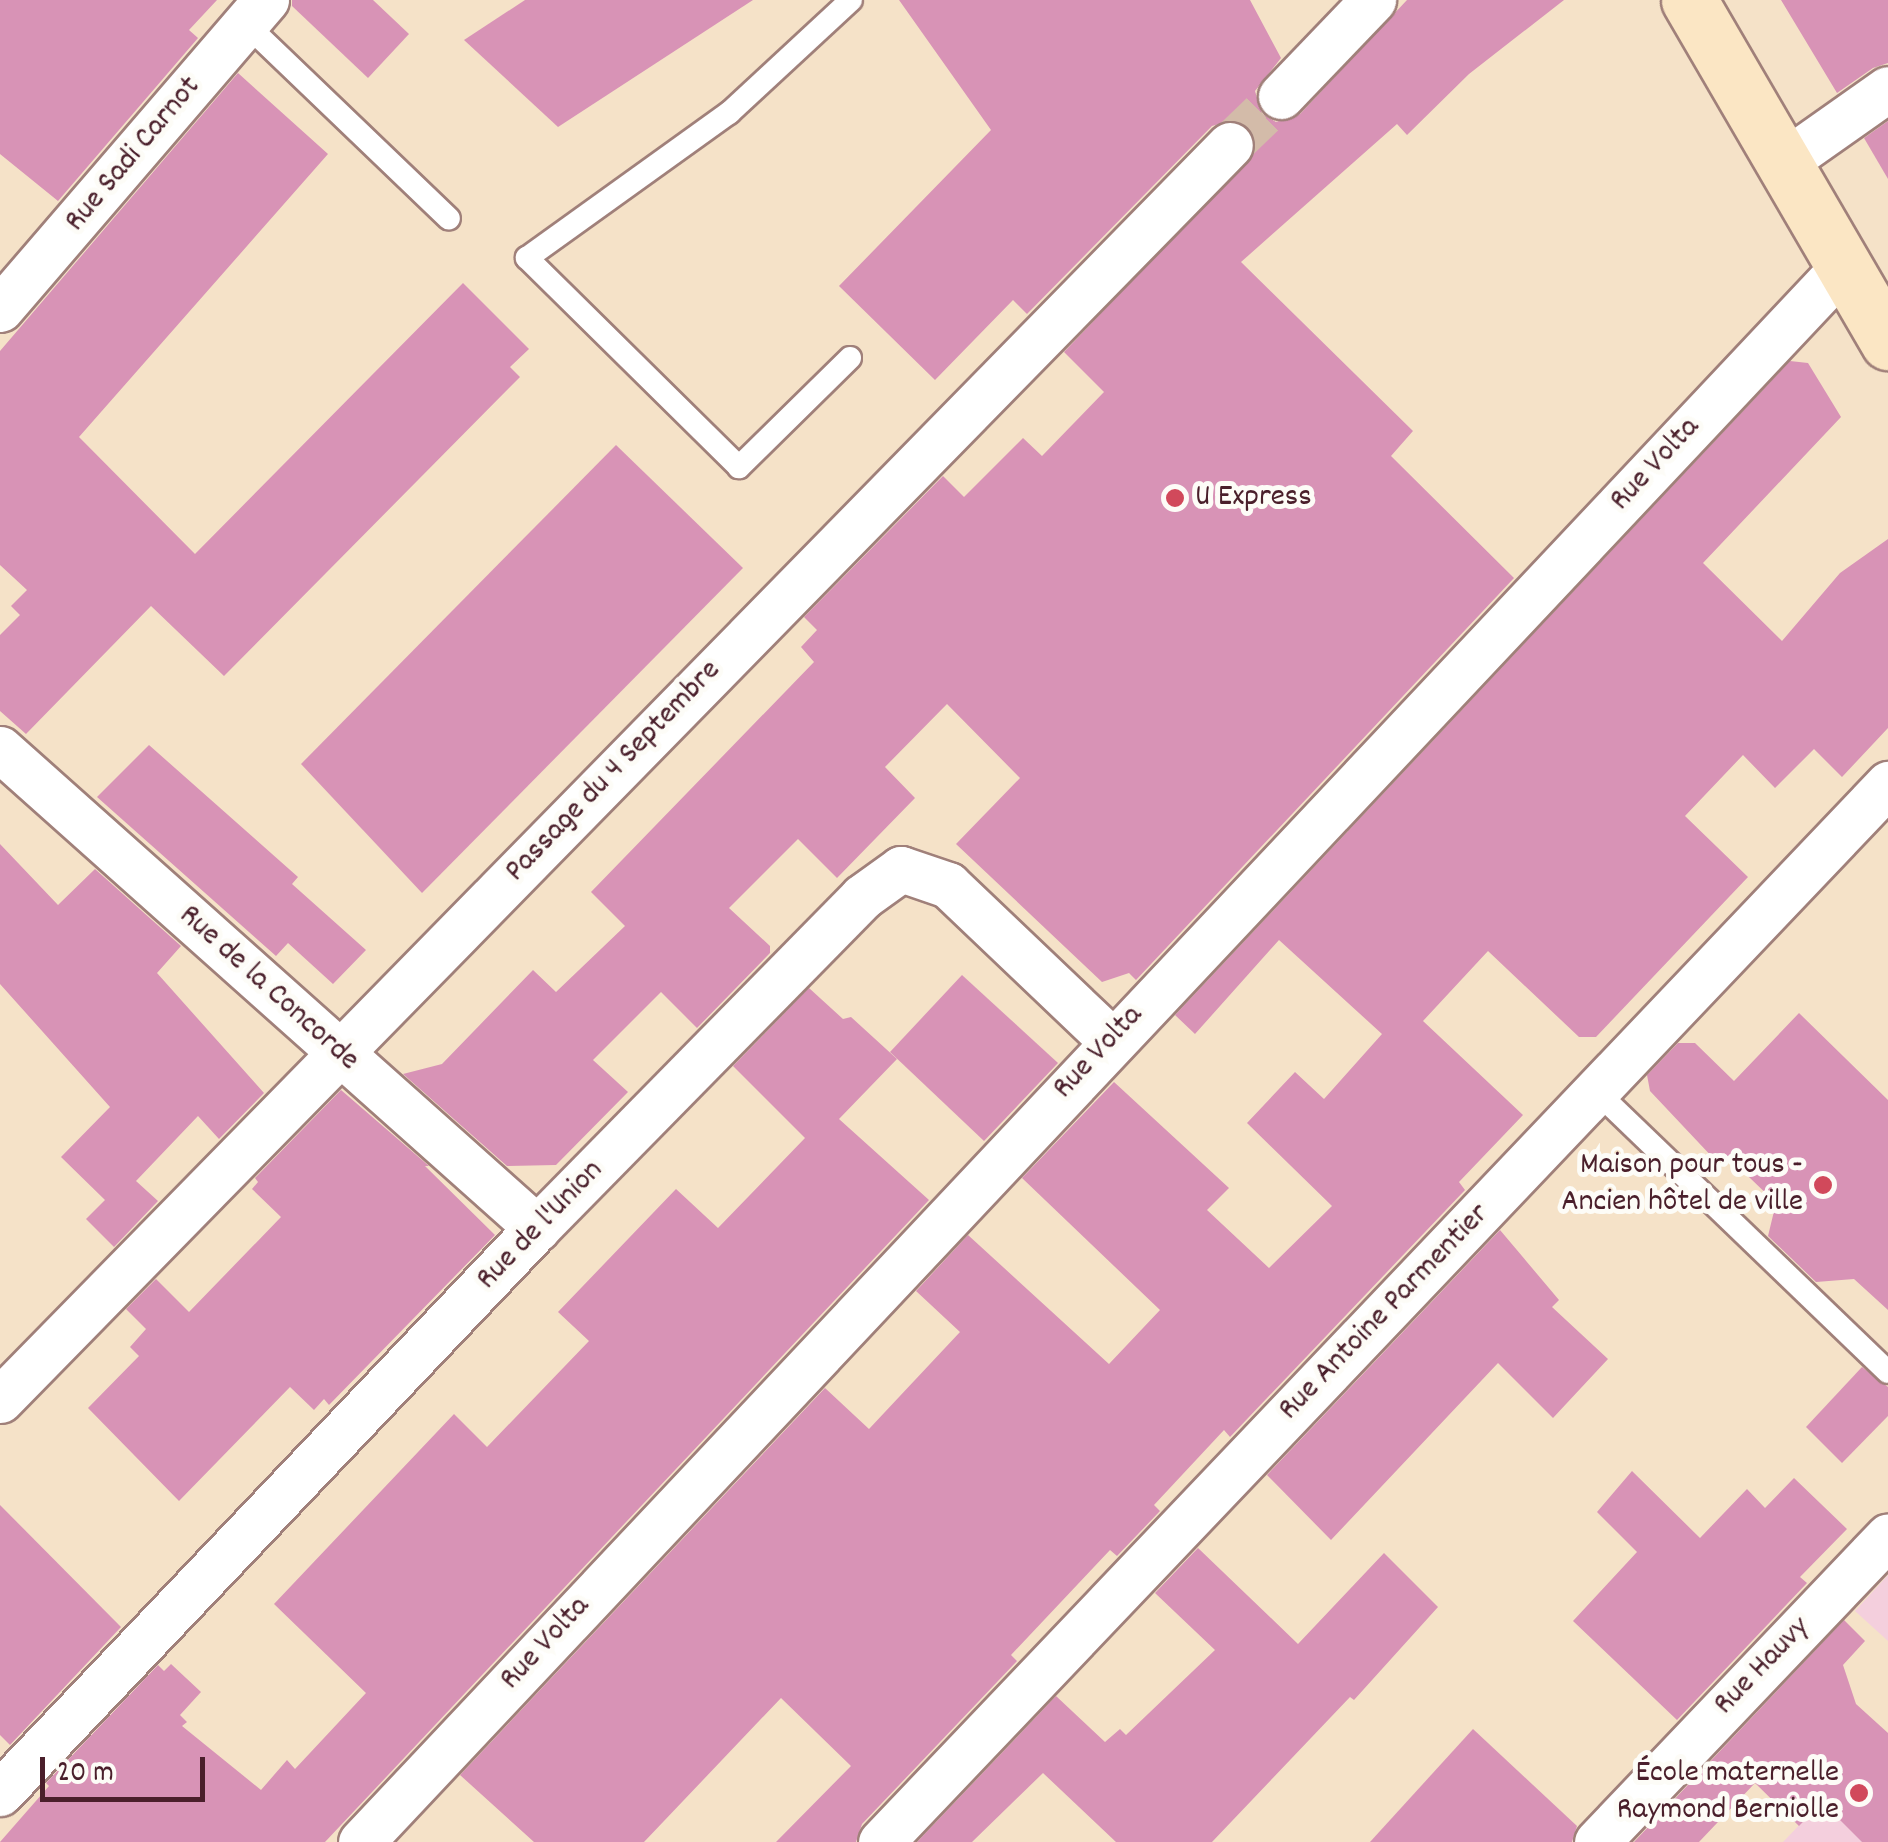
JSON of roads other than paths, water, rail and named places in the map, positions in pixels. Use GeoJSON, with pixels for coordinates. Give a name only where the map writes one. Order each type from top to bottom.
{"type":"FeatureCollection","features":[{"type":"Feature","properties":{"kind":"main road"},"geometry":{"type":"LineString","coordinates":[[1689,0],[1888,342]]}},
{"type":"Feature","properties":{"kind":"street"},"geometry":{"type":"LineString","coordinates":[[1281,96],[1373,0]]}},
{"type":"Feature","properties":{"kind":"street","name":"Rue Sadi Carnot"},"geometry":{"type":"LineString","coordinates":[[0,308],[256,12]]}},
{"type":"Feature","properties":{"kind":"street"},"geometry":{"type":"LineString","coordinates":[[1783,163],[1888,89]]}},
{"type":"Feature","properties":{"kind":"street","name":"Passage du 4 Septembre"},"geometry":{"type":"LineString","coordinates":[[0,1400],[1230,145]]}},
{"type":"Feature","properties":{"kind":"street","name":"Rue Volta"},"geometry":{"type":"LineString","coordinates":[[361,1842],[1842,268]]}},
{"type":"Feature","properties":{"kind":"street","name":"Rue de la Concorde"},"geometry":{"type":"LineString","coordinates":[[0,749],[537,1228]]}},
{"type":"Feature","properties":{"kind":"street","name":"Rue Antoine Parmentier"},"geometry":{"type":"LineString","coordinates":[[881,1842],[1888,784]]}},
{"type":"Feature","properties":{"kind":"street","name":"Rue de l'Union"},"geometry":{"type":"LineString","coordinates":[[0,1793],[537,1228],[862,897],[901,868],[948,885],[1112,1040]]}},
{"type":"Feature","properties":{"kind":"street","name":"Rue Hauvy"},"geometry":{"type":"LineString","coordinates":[[1597,1842],[1888,1536]]}},
{"type":"Feature","properties":{"kind":"lane"},"geometry":{"type":"LineString","coordinates":[[850,358],[738,467],[527,258],[729,113],[851,0]]}},
{"type":"Feature","properties":{"kind":"lane"},"geometry":{"type":"LineString","coordinates":[[256,12],[449,219]]}},
{"type":"Feature","properties":{"kind":"lane"},"geometry":{"type":"LineString","coordinates":[[1596,1091],[1888,1372]]}},
{"type":"Feature","properties":{"kind":"tunnel"},"geometry":{"type":"LineString","coordinates":[[1230,145],[1281,96]]}},
{"type":"Feature","properties":{"kind":"place","name":"U Express"},"geometry":{"type":"Point","coordinates":[1175,498]}},
{"type":"Feature","properties":{"kind":"place","name":"Maison pour tous - Ancien hôtel de ville"},"geometry":{"type":"Point","coordinates":[1823,1185]}},
{"type":"Feature","properties":{"kind":"place","name":"École maternelle Raymond Berniolle"},"geometry":{"type":"Point","coordinates":[1859,1793]}}]}
